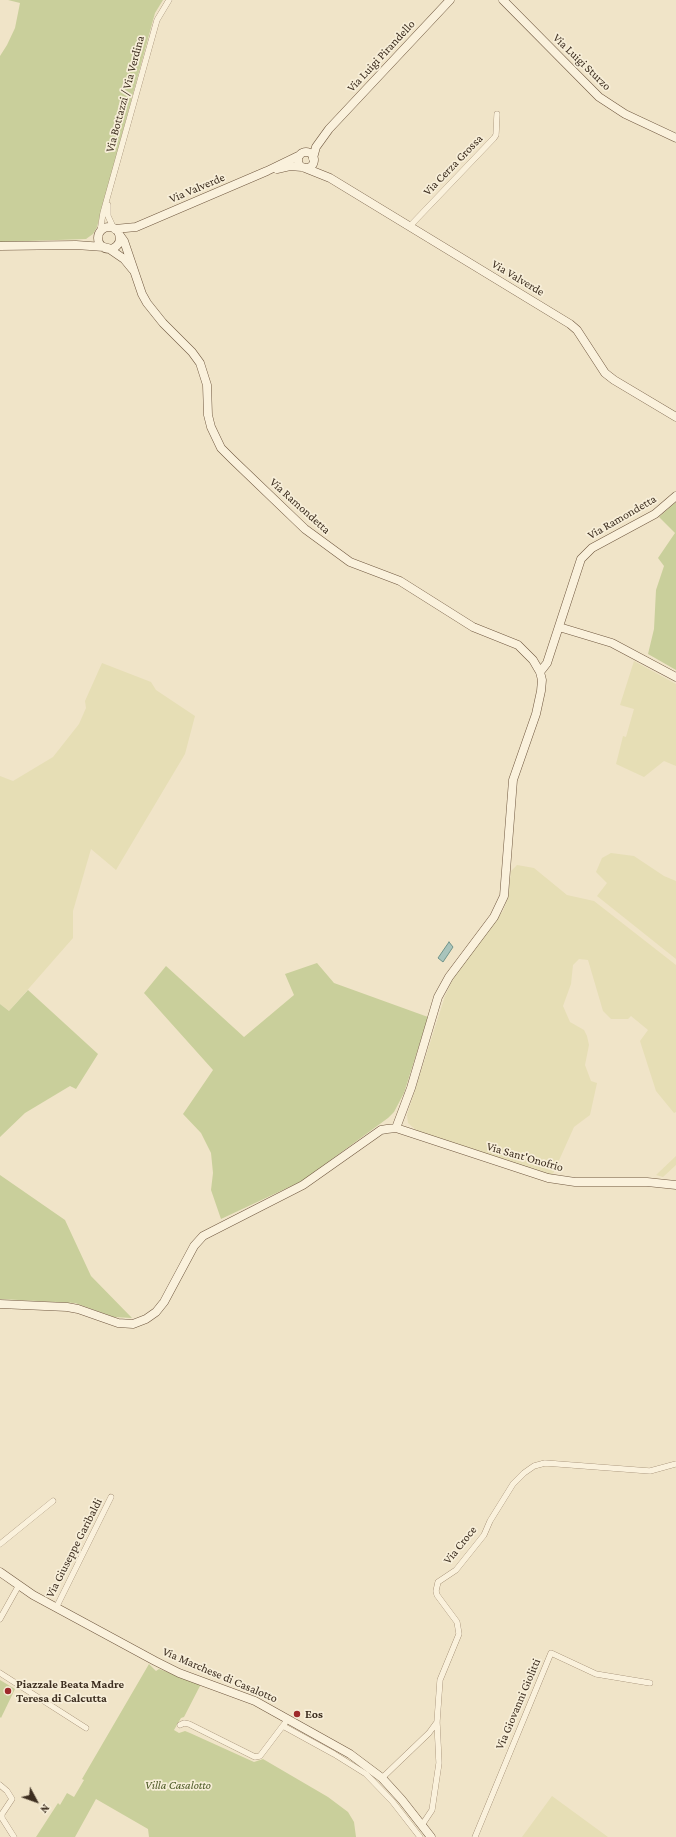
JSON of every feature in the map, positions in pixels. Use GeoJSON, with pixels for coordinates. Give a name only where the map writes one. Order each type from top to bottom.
{"type":"FeatureCollection","features":[{"type":"Feature","properties":{"kind":"street","name":"Via Bottazzi / Via Verdina"},"geometry":{"type":"LineString","coordinates":[[100,233],[103,213],[157,20],[169,0]]}},
{"type":"Feature","properties":{"kind":"street","name":"Via Luigi Pirandello"},"geometry":{"type":"LineString","coordinates":[[329,129],[450,0]]}},
{"type":"Feature","properties":{"kind":"street","name":"Via Luigi Sturzo"},"geometry":{"type":"LineString","coordinates":[[503,0],[599,97],[625,114],[676,138]]}},
{"type":"Feature","properties":{"kind":"street","name":"Via Cerza Grossa"},"geometry":{"type":"LineString","coordinates":[[410,226],[494,138],[496,135],[497,114]]}},
{"type":"Feature","properties":{"kind":"street"},"geometry":{"type":"LineString","coordinates":[[267,171],[300,154],[329,129]]}},
{"type":"Feature","properties":{"kind":"street"},"geometry":{"type":"LineString","coordinates":[[267,171],[290,166],[311,166],[316,147],[329,129]]}},
{"type":"Feature","properties":{"kind":"street"},"geometry":{"type":"LineString","coordinates":[[300,154],[309,153],[330,178]]}},
{"type":"Feature","properties":{"kind":"street"},"geometry":{"type":"LineString","coordinates":[[300,154],[298,162],[303,167],[330,178]]}},
{"type":"Feature","properties":{"kind":"street","name":"Via Valverde"},"geometry":{"type":"LineString","coordinates":[[118,235],[267,171]]}},
{"type":"Feature","properties":{"kind":"street","name":"Via Valverde"},"geometry":{"type":"LineString","coordinates":[[330,178],[570,324],[577,330],[605,373],[614,380],[676,417]]}},
{"type":"Feature","properties":{"kind":"street"},"geometry":{"type":"LineString","coordinates":[[108,197],[108,216],[118,235]]}},
{"type":"Feature","properties":{"kind":"street"},"geometry":{"type":"LineString","coordinates":[[76,245],[87,242],[105,228],[118,235]]}},
{"type":"Feature","properties":{"kind":"street"},"geometry":{"type":"LineString","coordinates":[[100,233],[99,242],[124,259],[136,273]]}},
{"type":"Feature","properties":{"kind":"street"},"geometry":{"type":"LineString","coordinates":[[106,248],[118,235]]}},
{"type":"Feature","properties":{"kind":"street","name":"Via Ramondetta"},"geometry":{"type":"LineString","coordinates":[[118,235],[136,273],[142,294],[154,314],[182,341],[200,363],[207,385],[208,415],[211,427],[221,448],[305,529],[350,562],[400,581],[473,627],[518,645],[533,660],[540,672],[547,663],[577,567],[585,554],[592,548],[655,514],[676,496]]}},
{"type":"Feature","properties":{"kind":"street"},"geometry":{"type":"LineString","coordinates":[[0,246],[76,245],[106,248]]}},
{"type":"Feature","properties":{"kind":"street"},"geometry":{"type":"LineString","coordinates":[[559,627],[612,643],[676,677]]}},
{"type":"Feature","properties":{"kind":"street"},"geometry":{"type":"LineString","coordinates":[[0,1304],[66,1307],[78,1309],[118,1323],[133,1324],[146,1319],[156,1312],[164,1302],[188,1256],[203,1236],[303,1185],[381,1130],[396,1128],[411,1088],[438,997],[457,965],[494,917],[504,896],[513,780],[536,714],[541,691],[542,680],[540,672]]}},
{"type":"Feature","properties":{"kind":"street","name":"Via Sant'Onofrio"},"geometry":{"type":"LineString","coordinates":[[396,1128],[548,1178],[575,1182],[647,1182],[676,1186]]}},
{"type":"Feature","properties":{"kind":"street","name":"Via Croce"},"geometry":{"type":"LineString","coordinates":[[422,1825],[432,1810],[439,1763],[437,1722],[440,1680],[459,1634],[457,1622],[437,1595],[436,1586],[440,1579],[454,1572],[484,1535],[490,1522],[513,1484],[534,1466],[545,1463],[643,1471],[656,1470],[676,1464]]}},
{"type":"Feature","properties":{"kind":"street","name":"Via Giuseppe Garibaldi"},"geometry":{"type":"LineString","coordinates":[[56,1608],[111,1497]]}},
{"type":"Feature","properties":{"kind":"street"},"geometry":{"type":"LineString","coordinates":[[0,1544],[53,1501]]}},
{"type":"Feature","properties":{"kind":"street","name":"Via Marchese di Casalotto"},"geometry":{"type":"LineString","coordinates":[[0,1572],[56,1608],[155,1661],[179,1672],[255,1701],[286,1723],[350,1754],[382,1778],[422,1825],[430,1837]]}},
{"type":"Feature","properties":{"kind":"street"},"geometry":{"type":"LineString","coordinates":[[0,1619],[19,1585]]}},
{"type":"Feature","properties":{"kind":"street","name":"Via Giovanni Giolitti"},"geometry":{"type":"LineString","coordinates":[[475,1837],[551,1653],[596,1674],[650,1684]]}},
{"type":"Feature","properties":{"kind":"street"},"geometry":{"type":"LineString","coordinates":[[0,1673],[86,1728]]}},
{"type":"Feature","properties":{"kind":"street"},"geometry":{"type":"LineString","coordinates":[[382,1778],[429,1733],[437,1722]]}},
{"type":"Feature","properties":{"kind":"street"},"geometry":{"type":"LineString","coordinates":[[180,1725],[184,1723],[189,1724],[255,1757],[260,1756],[286,1723],[366,1774],[392,1800],[420,1837]]}},
{"type":"Feature","properties":{"kind":"street"},"geometry":{"type":"LineString","coordinates":[[0,1785],[7,1791],[12,1799],[2,1814],[2,1818],[14,1837]]}},
{"type":"Feature","properties":{"kind":"shaded area"},"geometry":{"type":"Polygon","coordinates":[[[634,661],[676,684],[676,766],[664,761],[644,777],[616,764],[623,736],[626,737],[634,709],[620,705],[634,661]]]}},
{"type":"Feature","properties":{"kind":"shaded area"},"geometry":{"type":"Polygon","coordinates":[[[102,663],[151,682],[156,690],[195,716],[185,754],[116,870],[91,849],[73,911],[73,938],[9,1011],[0,1004],[0,776],[13,781],[53,757],[79,724],[86,708],[85,701],[102,663]]]}},
{"type":"Feature","properties":{"kind":"shaded area"},"geometry":{"type":"Polygon","coordinates":[[[611,853],[634,856],[664,876],[676,881],[676,959],[597,896],[607,883],[596,872],[602,858],[611,853]]]}},
{"type":"Feature","properties":{"kind":"shaded area"},"geometry":{"type":"Polygon","coordinates":[[[517,865],[534,868],[567,895],[594,901],[676,965],[676,1112],[674,1113],[656,1091],[640,1041],[648,1030],[631,1016],[628,1019],[611,1019],[603,1011],[588,960],[579,959],[573,965],[571,984],[563,1006],[570,1022],[584,1030],[587,1036],[589,1045],[585,1065],[591,1081],[597,1083],[590,1115],[574,1127],[552,1176],[417,1131],[408,1123],[407,1115],[445,996],[455,975],[503,911],[508,897],[511,871],[517,865]]]}},
{"type":"Feature","properties":{"kind":"shaded area"},"geometry":{"type":"Polygon","coordinates":[[[676,1156],[676,1165],[663,1177],[656,1175],[676,1156]]]}},
{"type":"Feature","properties":{"kind":"shaded area"},"geometry":{"type":"Polygon","coordinates":[[[552,1796],[608,1837],[522,1837],[552,1796]]]}},
{"type":"Feature","properties":{"kind":"green space"},"geometry":{"type":"Polygon","coordinates":[[[8,0],[163,0],[155,13],[97,227],[93,234],[86,239],[0,242],[0,56],[15,28],[20,3],[8,0]]]}},
{"type":"Feature","properties":{"kind":"green space"},"geometry":{"type":"Polygon","coordinates":[[[676,502],[676,670],[648,654],[654,629],[656,590],[664,566],[658,558],[675,533],[659,517],[676,502]]]}},
{"type":"Feature","properties":{"kind":"green space"},"geometry":{"type":"Polygon","coordinates":[[[317,963],[334,983],[428,1017],[404,1093],[394,1112],[388,1118],[302,1181],[221,1219],[211,1190],[213,1173],[211,1153],[201,1133],[183,1114],[213,1070],[144,993],[166,966],[244,1037],[294,995],[285,974],[317,963]]]}},
{"type":"Feature","properties":{"kind":"green space"},"geometry":{"type":"Polygon","coordinates":[[[28,990],[98,1054],[76,1089],[70,1086],[25,1113],[0,1137],[0,1004],[9,1011],[28,990]]]}},
{"type":"Feature","properties":{"kind":"green space"},"geometry":{"type":"Polygon","coordinates":[[[0,1175],[65,1220],[91,1276],[132,1318],[114,1317],[75,1303],[0,1299],[0,1175]]]}},
{"type":"Feature","properties":{"kind":"green space","name":"Villa Casalotto"},"geometry":{"type":"Polygon","coordinates":[[[149,1664],[156,1671],[159,1669],[201,1684],[184,1717],[181,1718],[174,1730],[179,1733],[185,1731],[190,1733],[254,1762],[263,1759],[328,1797],[348,1812],[354,1822],[356,1837],[149,1837],[148,1829],[96,1799],[75,1837],[36,1837],[58,1803],[60,1805],[67,1793],[74,1797],[84,1780],[82,1779],[149,1664]]]}},
{"type":"Feature","properties":{"kind":"green space","name":"Piazzale Beata Madre Teresa di Calcutta"},"geometry":{"type":"Polygon","coordinates":[[[0,1680],[15,1689],[1,1718],[0,1717],[0,1680]]]}},
{"type":"Feature","properties":{"kind":"water"},"geometry":{"type":"Polygon","coordinates":[[[449,942],[453,947],[443,962],[438,958],[449,942]]]}},
{"type":"Feature","properties":{"kind":"place","name":"Piazzale Beata Madre Teresa di Calcutta"},"geometry":{"type":"Point","coordinates":[8,1691]}},
{"type":"Feature","properties":{"kind":"place","name":"Eos"},"geometry":{"type":"Point","coordinates":[297,1714]}}]}
